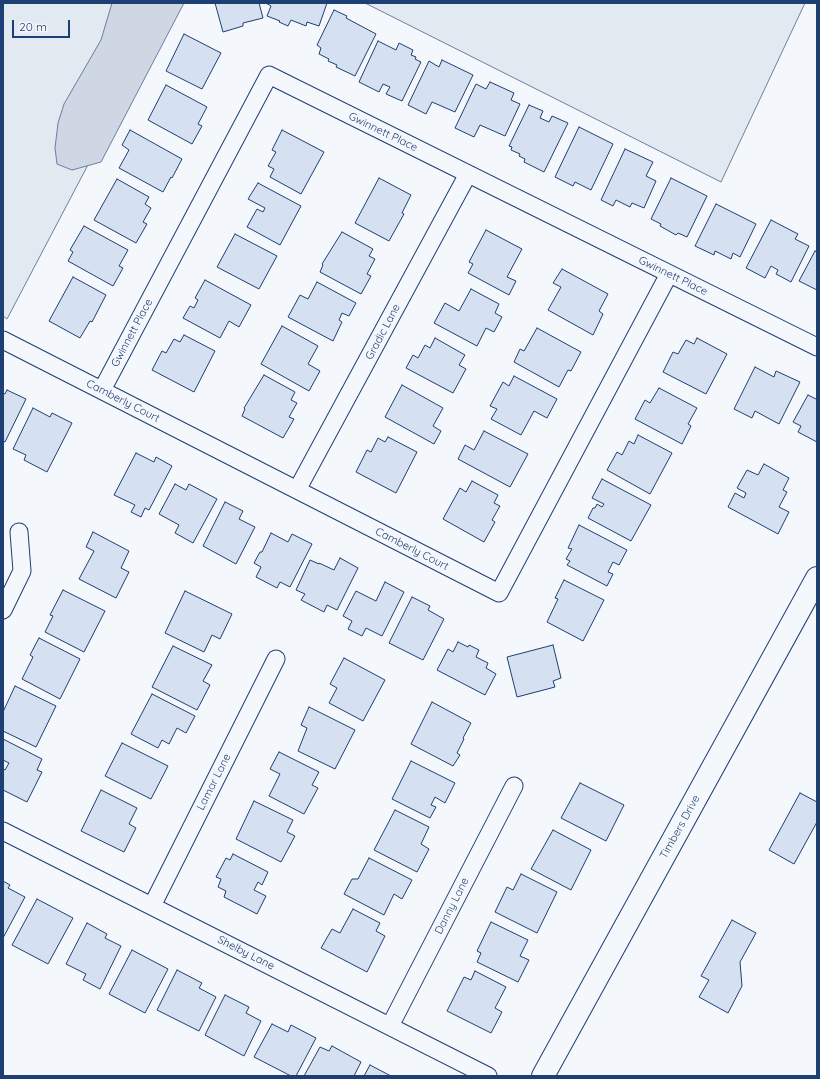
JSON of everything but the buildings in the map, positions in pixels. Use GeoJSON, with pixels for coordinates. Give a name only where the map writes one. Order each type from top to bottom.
{"type":"FeatureCollection","features":[{"type":"Feature","properties":{"kind":"street","name":"Gwinnett Place"},"geometry":{"type":"LineString","coordinates":[[102,390],[268,75],[817,347]]}},
{"type":"Feature","properties":{"kind":"street","name":"Gradic Lane"},"geometry":{"type":"LineString","coordinates":[[297,490],[468,174]]}},
{"type":"Feature","properties":{"kind":"street","name":"Camberly Court"},"geometry":{"type":"LineString","coordinates":[[3,340],[498,593],[669,274]]}},
{"type":"Feature","properties":{"kind":"street"},"geometry":{"type":"LineString","coordinates":[[3,610],[22,571],[19,532]]}},
{"type":"Feature","properties":{"kind":"street","name":"Timbers Drive"},"geometry":{"type":"LineString","coordinates":[[544,1076],[817,578]]}},
{"type":"Feature","properties":{"kind":"street","name":"Lamar Lane"},"geometry":{"type":"LineString","coordinates":[[152,906],[276,659]]}},
{"type":"Feature","properties":{"kind":"street","name":"Danny Lane"},"geometry":{"type":"LineString","coordinates":[[390,1026],[514,786]]}},
{"type":"Feature","properties":{"kind":"street","name":"Shelby Lane"},"geometry":{"type":"LineString","coordinates":[[3,831],[488,1076]]}},
{"type":"Feature","properties":{"kind":"shaded area"},"geometry":{"type":"Polygon","coordinates":[[[3,3],[173,3],[7,319],[3,316],[3,3]]]}},
{"type":"Feature","properties":{"kind":"shaded area"},"geometry":{"type":"Polygon","coordinates":[[[112,3],[184,3],[101,162],[72,170],[57,164],[55,148],[58,123],[64,104],[101,40],[112,3]]]}},
{"type":"Feature","properties":{"kind":"shaded area"},"geometry":{"type":"Polygon","coordinates":[[[365,3],[805,3],[721,182],[365,3]]]}}]}
